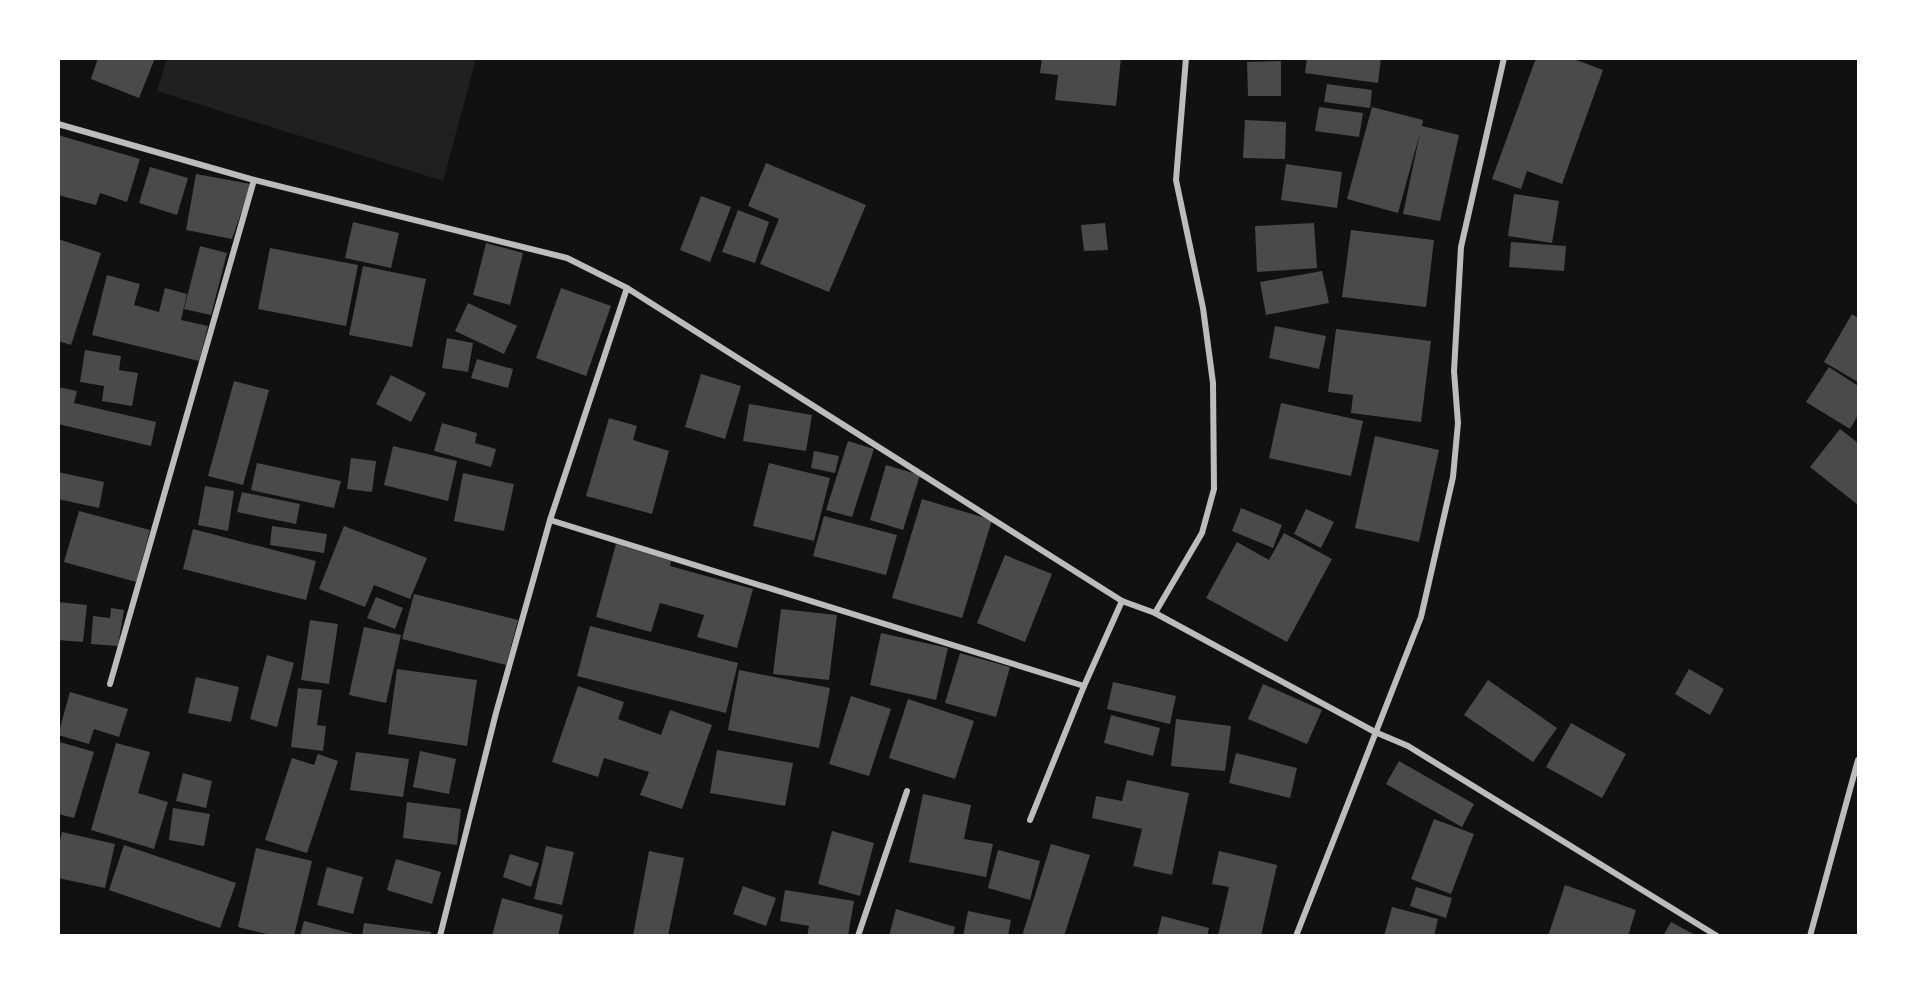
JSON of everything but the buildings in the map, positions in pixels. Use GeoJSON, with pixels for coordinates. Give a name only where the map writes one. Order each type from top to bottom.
{"type":"FeatureCollection","features":[{"type":"Feature","properties":{"kind":"street"},"geometry":{"type":"LineString","coordinates":[[1155,613],[1202,533],[1214,489],[1213,383],[1203,308],[1176,180],[1186,58]]}},
{"type":"Feature","properties":{"kind":"street"},"geometry":{"type":"LineString","coordinates":[[1296,936],[1421,617],[1453,477],[1458,423],[1454,371],[1461,247],[1504,58]]}},
{"type":"Feature","properties":{"kind":"street"},"geometry":{"type":"LineString","coordinates":[[58,124],[254,180],[567,258],[627,288],[1122,601],[1155,613],[1376,732],[1408,746],[1717,936]]}},
{"type":"Feature","properties":{"kind":"street"},"geometry":{"type":"LineString","coordinates":[[110,684],[254,180]]}},
{"type":"Feature","properties":{"kind":"street"},"geometry":{"type":"LineString","coordinates":[[440,936],[496,713],[550,520],[627,288]]}},
{"type":"Feature","properties":{"kind":"street"},"geometry":{"type":"LineString","coordinates":[[550,520],[1084,686]]}},
{"type":"Feature","properties":{"kind":"street"},"geometry":{"type":"LineString","coordinates":[[1030,820],[1084,686],[1122,601]]}},
{"type":"Feature","properties":{"kind":"street"},"geometry":{"type":"LineString","coordinates":[[1810,936],[1858,760]]}},
{"type":"Feature","properties":{"kind":"street"},"geometry":{"type":"LineString","coordinates":[[858,936],[907,791]]}},
{"type":"Feature","properties":{"kind":"shaded area"},"geometry":{"type":"Polygon","coordinates":[[[167,58],[476,59],[443,181],[157,91],[167,58]]]}}]}
